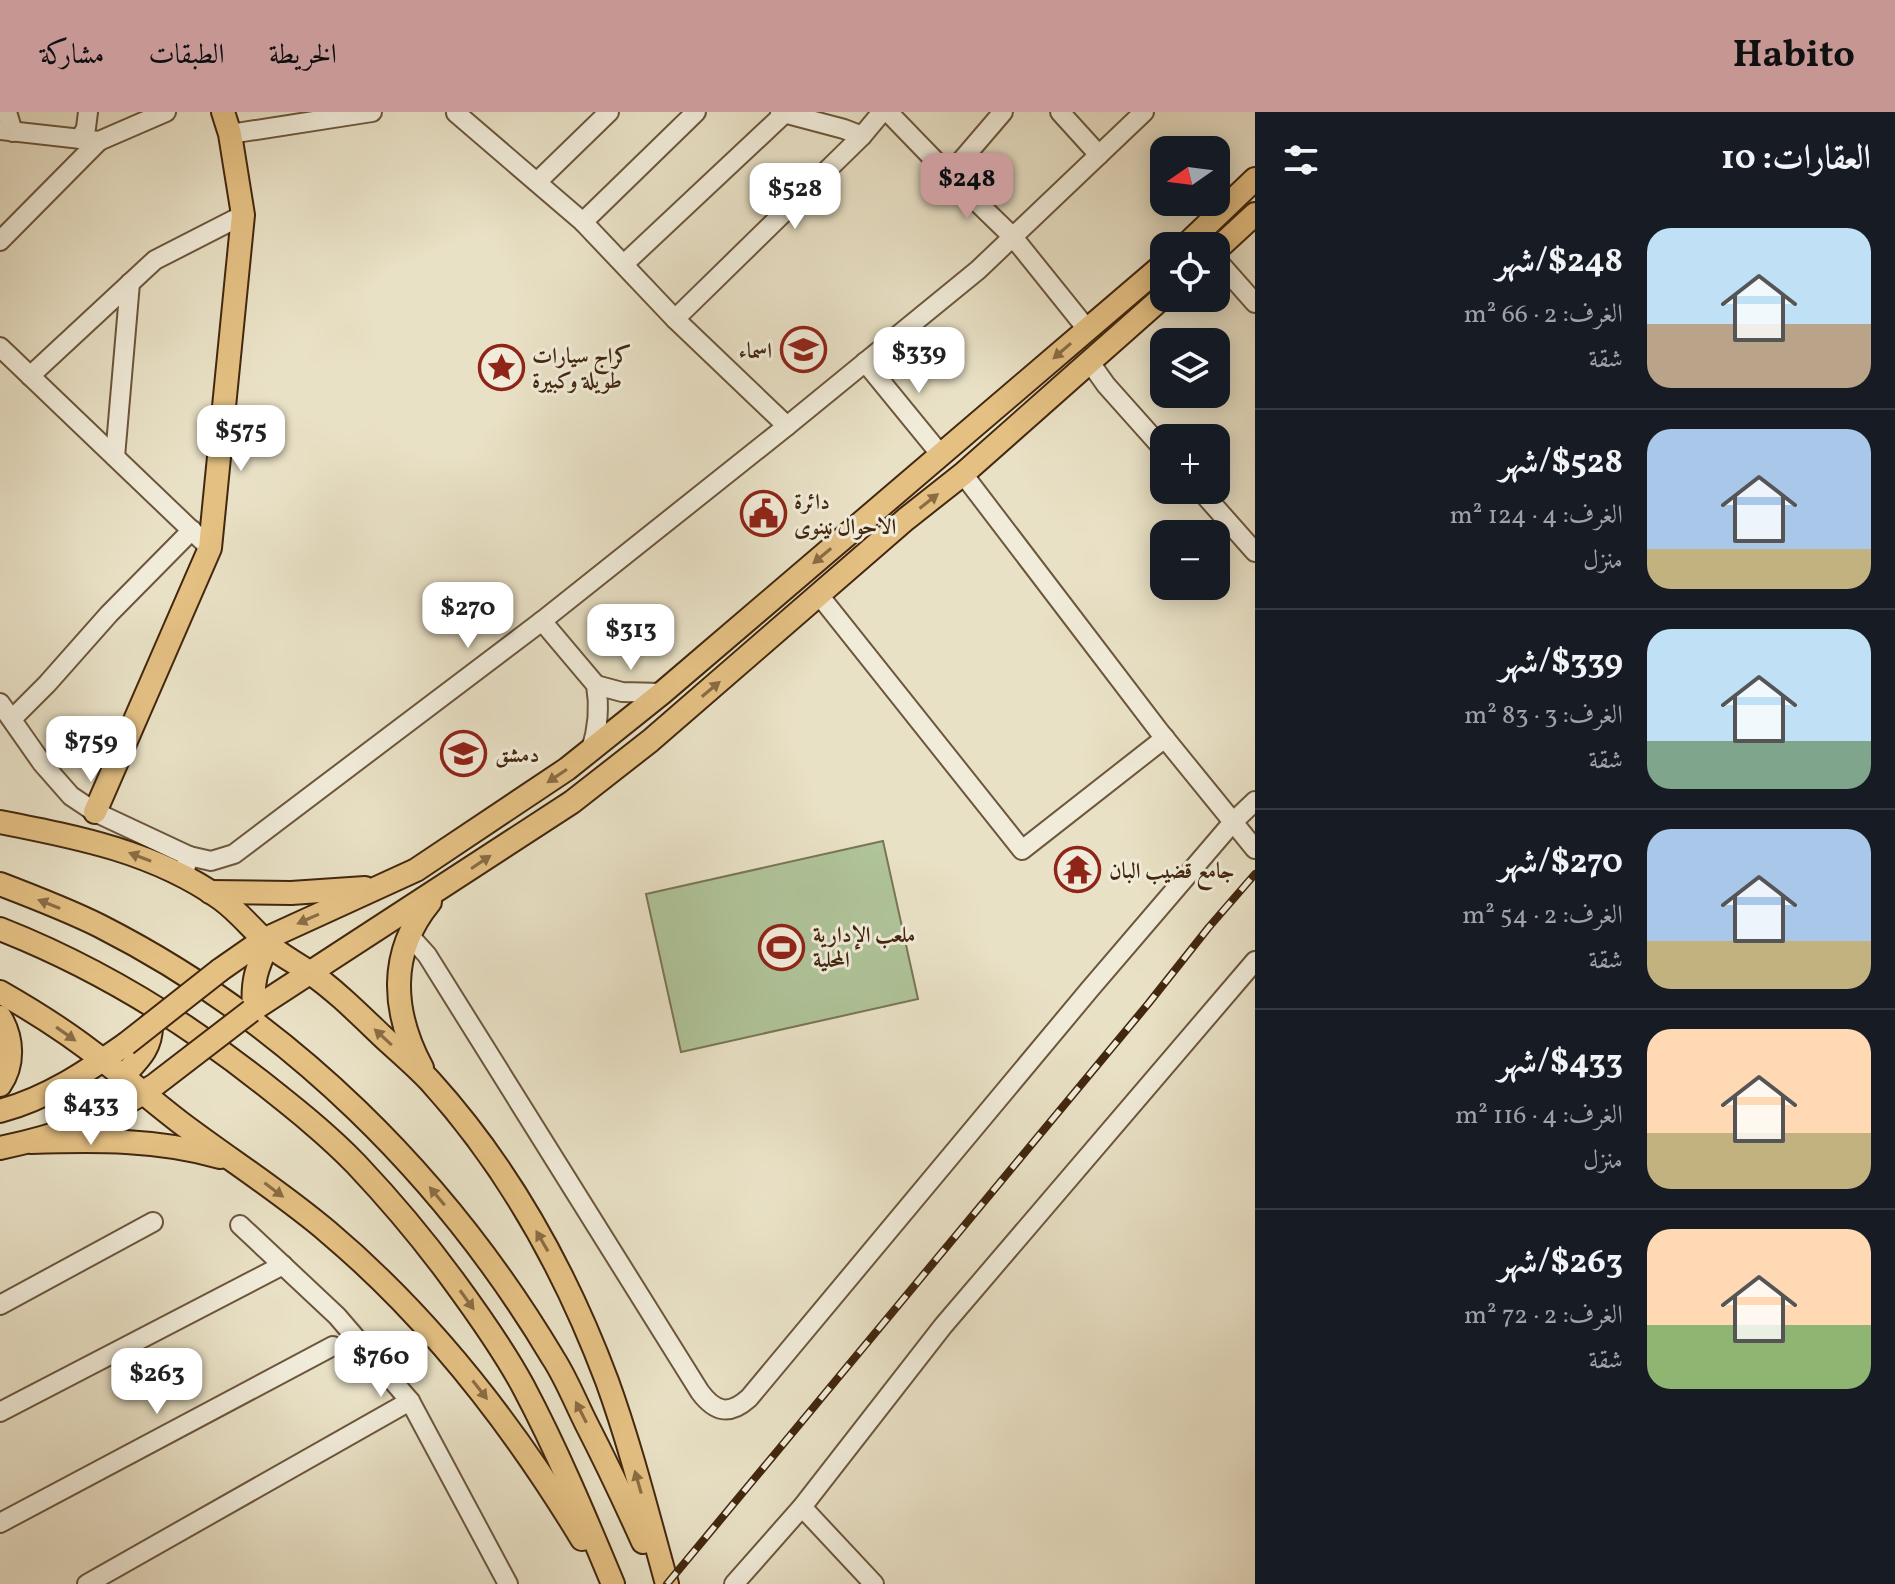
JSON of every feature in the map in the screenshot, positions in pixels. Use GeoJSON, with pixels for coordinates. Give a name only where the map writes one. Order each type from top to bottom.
{"type":"FeatureCollection","features":[{"type":"Feature","properties":{"kind":"main road"},"geometry":{"type":"LineString","coordinates":[[95,812],[210,548],[243,215],[226,123]]}},
{"type":"Feature","properties":{"kind":"main road"},"geometry":{"type":"LineString","coordinates":[[1200,232],[1255,179]]}},
{"type":"Feature","properties":{"kind":"main road"},"geometry":{"type":"LineString","coordinates":[[1230,237],[1255,214]]}},
{"type":"Feature","properties":{"kind":"main road"},"geometry":{"type":"LineString","coordinates":[[123,1076],[134,1050],[151,1024],[220,970],[266,942],[431,861],[567,769],[662,693],[1150,276]]}},
{"type":"Feature","properties":{"kind":"main road"},"geometry":{"type":"LineString","coordinates":[[0,1148],[31,1142],[94,1121],[150,1088],[253,1010],[572,802],[680,715],[906,519],[963,474],[1150,308]]}},
{"type":"Feature","properties":{"kind":"main road"},"geometry":{"type":"LineString","coordinates":[[662,693],[680,715]]}},
{"type":"Feature","properties":{"kind":"main road"},"geometry":{"type":"LineString","coordinates":[[0,822],[92,841],[163,866],[186,866],[266,942],[310,972],[353,1008],[428,1079],[471,1130],[508,1184],[548,1250],[574,1302],[624,1432],[664,1584]]}},
{"type":"Feature","properties":{"kind":"main road"},"geometry":{"type":"LineString","coordinates":[[0,884],[98,924],[221,997],[301,1059],[374,1127],[464,1228],[555,1360],[664,1584]]}},
{"type":"Feature","properties":{"kind":"main road"},"geometry":{"type":"LineString","coordinates":[[210,892],[305,893],[383,886]]}},
{"type":"Feature","properties":{"kind":"main road"},"geometry":{"type":"LineString","coordinates":[[428,1079],[407,1034],[399,999],[401,959],[416,920],[443,888]]}},
{"type":"Feature","properties":{"kind":"main road"},"geometry":{"type":"LineString","coordinates":[[0,929],[94,971],[179,1023],[285,1100],[354,1162],[407,1220],[493,1336],[556,1452],[611,1584]]}},
{"type":"Feature","properties":{"kind":"main road"},"geometry":{"type":"LineString","coordinates":[[253,1010],[253,984],[266,942]]}},
{"type":"Feature","properties":{"kind":"main road"},"geometry":{"type":"LineString","coordinates":[[0,992],[30,1009],[123,1076],[150,1088],[182,1124],[316,1223],[362,1262],[473,1381],[535,1464],[611,1584]]}},
{"type":"Feature","properties":{"kind":"main road"},"geometry":{"type":"LineString","coordinates":[[0,1017],[7,1033],[10,1058],[8,1071],[0,1085]]}},
{"type":"Feature","properties":{"kind":"main road"},"geometry":{"type":"LineString","coordinates":[[0,1111],[46,1095],[103,1060],[134,1050]]}},
{"type":"Feature","properties":{"kind":"main road"},"geometry":{"type":"LineString","coordinates":[[31,1142],[98,1140],[160,1144],[235,1161]]}},
{"type":"Feature","properties":{"kind":"street"},"geometry":{"type":"LineString","coordinates":[[7,112],[7,131],[89,140],[166,112]]}},
{"type":"Feature","properties":{"kind":"street"},"geometry":{"type":"LineString","coordinates":[[88,112],[86,128],[89,140]]}},
{"type":"Feature","properties":{"kind":"street"},"geometry":{"type":"LineString","coordinates":[[226,123],[372,112]]}},
{"type":"Feature","properties":{"kind":"street"},"geometry":{"type":"LineString","coordinates":[[456,112],[583,222],[675,319],[787,426]]}},
{"type":"Feature","properties":{"kind":"street"},"geometry":{"type":"LineString","coordinates":[[537,182],[609,112]]}},
{"type":"Feature","properties":{"kind":"street"},"geometry":{"type":"LineString","coordinates":[[583,222],[696,112]]}},
{"type":"Feature","properties":{"kind":"street"},"geometry":{"type":"LineString","coordinates":[[824,112],[853,132]]}},
{"type":"Feature","properties":{"kind":"street"},"geometry":{"type":"LineString","coordinates":[[675,319],[853,132],[885,112],[1013,237],[1087,329]]}},
{"type":"Feature","properties":{"kind":"street"},"geometry":{"type":"LineString","coordinates":[[949,175],[1003,112]]}},
{"type":"Feature","properties":{"kind":"street"},"geometry":{"type":"LineString","coordinates":[[1060,112],[1099,155]]}},
{"type":"Feature","properties":{"kind":"street"},"geometry":{"type":"LineString","coordinates":[[0,703],[42,763],[71,796],[95,812],[186,866],[234,854],[542,621],[787,426],[978,270],[1144,112]]}},
{"type":"Feature","properties":{"kind":"street"},"geometry":{"type":"LineString","coordinates":[[624,264],[782,113],[853,132]]}},
{"type":"Feature","properties":{"kind":"street"},"geometry":{"type":"LineString","coordinates":[[0,241],[89,140]]}},
{"type":"Feature","properties":{"kind":"street"},"geometry":{"type":"LineString","coordinates":[[30,376],[155,260],[243,215]]}},
{"type":"Feature","properties":{"kind":"street"},"geometry":{"type":"LineString","coordinates":[[1230,275],[1255,303]]}},
{"type":"Feature","properties":{"kind":"street"},"geometry":{"type":"LineString","coordinates":[[115,457],[130,283]]}},
{"type":"Feature","properties":{"kind":"street"},"geometry":{"type":"LineString","coordinates":[[4,360],[30,376],[210,548]]}},
{"type":"Feature","properties":{"kind":"street"},"geometry":{"type":"LineString","coordinates":[[1089,361],[1150,434]]}},
{"type":"Feature","properties":{"kind":"street"},"geometry":{"type":"LineString","coordinates":[[865,362],[941,455]]}},
{"type":"Feature","properties":{"kind":"street"},"geometry":{"type":"LineString","coordinates":[[963,474],[1165,738],[1255,849]]}},
{"type":"Feature","properties":{"kind":"street"},"geometry":{"type":"LineString","coordinates":[[1212,504],[1255,552]]}},
{"type":"Feature","properties":{"kind":"street"},"geometry":{"type":"LineString","coordinates":[[12,719],[192,530]]}},
{"type":"Feature","properties":{"kind":"street"},"geometry":{"type":"LineString","coordinates":[[819,595],[1022,850],[1165,738]]}},
{"type":"Feature","properties":{"kind":"street"},"geometry":{"type":"LineString","coordinates":[[542,621],[596,685],[598,725],[591,750]]}},
{"type":"Feature","properties":{"kind":"street"},"geometry":{"type":"LineString","coordinates":[[596,685],[622,692],[662,693]]}},
{"type":"Feature","properties":{"kind":"street"},"geometry":{"type":"LineString","coordinates":[[409,935],[427,955],[700,1392],[714,1407],[733,1409],[749,1398],[1080,1001],[1255,801]]}},
{"type":"Feature","properties":{"kind":"street"},"geometry":{"type":"LineString","coordinates":[[734,1584],[802,1507],[943,1326],[1255,961]]}},
{"type":"Feature","properties":{"kind":"street"},"geometry":{"type":"LineString","coordinates":[[0,1305],[153,1222]]}},
{"type":"Feature","properties":{"kind":"street"},"geometry":{"type":"LineString","coordinates":[[240,1225],[337,1316],[410,1401],[508,1584]]}},
{"type":"Feature","properties":{"kind":"street"},"geometry":{"type":"LineString","coordinates":[[0,1412],[283,1265]]}},
{"type":"Feature","properties":{"kind":"street"},"geometry":{"type":"LineString","coordinates":[[0,1523],[333,1346]]}},
{"type":"Feature","properties":{"kind":"street"},"geometry":{"type":"LineString","coordinates":[[87,1584],[111,1578],[410,1401]]}},
{"type":"Feature","properties":{"kind":"street"},"geometry":{"type":"LineString","coordinates":[[802,1507],[874,1584]]}},
{"type":"Feature","properties":{"kind":"green space","name":"ملعب الإدارية المحلية"},"geometry":{"type":"Polygon","coordinates":[[[883,841],[918,999],[681,1052],[646,894],[883,841]]]}},
{"type":"Feature","properties":{"kind":"railway"},"geometry":{"type":"LineString","coordinates":[[667,1584],[1255,874]]}},
{"type":"Feature","properties":{"kind":"place","name":"اسماء"},"geometry":{"type":"Point","coordinates":[803,350]}},
{"type":"Feature","properties":{"kind":"place","name":"كراج سيارات طويلة وكبيرة"},"geometry":{"type":"Point","coordinates":[501,368]}},
{"type":"Feature","properties":{"kind":"place","name":"دائرة الاحوال نينوى"},"geometry":{"type":"Point","coordinates":[763,514]}},
{"type":"Feature","properties":{"kind":"place","name":"دمشق"},"geometry":{"type":"Point","coordinates":[464,754]}},
{"type":"Feature","properties":{"kind":"place","name":"جامع قضيب البان"},"geometry":{"type":"Point","coordinates":[1078,870]}},
{"type":"Feature","properties":{"kind":"place","name":"ملعب الإدارية المحلية"},"geometry":{"type":"Point","coordinates":[782,947]}}]}
